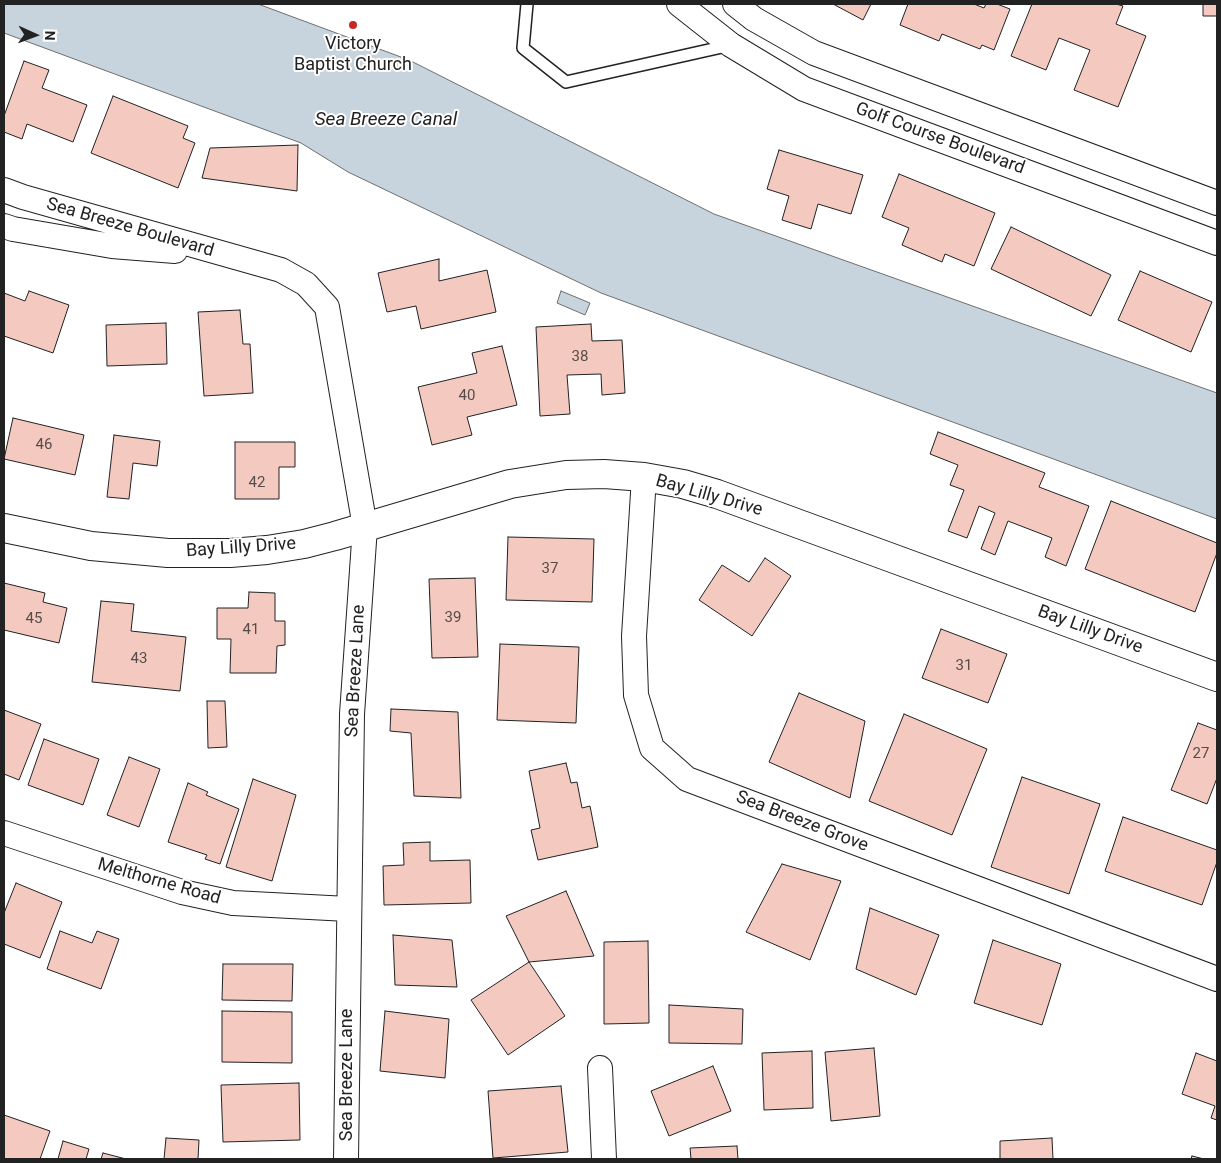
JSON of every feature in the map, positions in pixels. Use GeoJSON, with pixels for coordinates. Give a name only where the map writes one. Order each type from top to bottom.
{"type":"FeatureCollection","features":[{"type":"Feature","properties":{"kind":"main road","name":"Bay Lilly Drive"},"geometry":{"type":"LineString","coordinates":[[4,528],[91,546],[177,553],[266,550],[304,544],[510,484],[566,475],[604,474],[644,477],[683,484],[717,494],[1217,677]]}},
{"type":"Feature","properties":{"kind":"street","name":"Golf Course Boulevard"},"geometry":{"type":"LineString","coordinates":[[678,4],[731,45],[804,89],[1217,243]]}},
{"type":"Feature","properties":{"kind":"street","name":"Golf Course Boulevard"},"geometry":{"type":"LineString","coordinates":[[735,4],[754,19],[814,53],[1217,203]]}},
{"type":"Feature","properties":{"kind":"street"},"geometry":{"type":"LineString","coordinates":[[804,89],[814,53]]}},
{"type":"Feature","properties":{"kind":"street","name":"Sea Breeze Boulevard"},"geometry":{"type":"LineString","coordinates":[[4,190],[222,254]]}},
{"type":"Feature","properties":{"kind":"street","name":"Sea Breeze Boulevard"},"geometry":{"type":"LineString","coordinates":[[4,226],[112,246],[222,254]]}},
{"type":"Feature","properties":{"kind":"street","name":"Sea Breeze Lane"},"geometry":{"type":"LineString","coordinates":[[222,254],[281,270],[306,284],[327,307],[365,527],[352,714],[346,1159]]}},
{"type":"Feature","properties":{"kind":"street","name":"Sea Breeze Grove"},"geometry":{"type":"LineString","coordinates":[[644,477],[634,636],[636,696],[652,748],[687,779],[1217,979]]}},
{"type":"Feature","properties":{"kind":"street","name":"Melthorne Road"},"geometry":{"type":"LineString","coordinates":[[4,833],[182,892],[233,903],[348,909]]}},
{"type":"Feature","properties":{"kind":"street"},"geometry":{"type":"LineString","coordinates":[[600,1068],[604,1159]]}},
{"type":"Feature","properties":{"kind":"lane"},"geometry":{"type":"LineString","coordinates":[[527,4],[523,48],[566,82],[731,45]]}},
{"type":"Feature","properties":{"kind":"water","name":"Sea Breeze Canal"},"geometry":{"type":"Polygon","coordinates":[[[4,4],[258,4],[409,60],[714,214],[1217,393],[1217,519],[601,293],[348,172],[301,143],[4,33],[4,4]]]}},
{"type":"Feature","properties":{"kind":"water"},"geometry":{"type":"Polygon","coordinates":[[[561,291],[590,303],[585,315],[557,303],[561,291]]]}},
{"type":"Feature","properties":{"kind":"building"},"geometry":{"type":"Polygon","coordinates":[[[833,4],[871,4],[863,20],[833,4]]]}},
{"type":"Feature","properties":{"kind":"building"},"geometry":{"type":"Polygon","coordinates":[[[908,4],[974,4],[984,8],[986,4],[997,4],[1010,9],[994,50],[982,45],[980,49],[942,34],[939,41],[900,25],[908,4]]]}},
{"type":"Feature","properties":{"kind":"building"},"geometry":{"type":"Polygon","coordinates":[[[1032,4],[1116,4],[1123,6],[1116,24],[1146,36],[1118,107],[1074,90],[1090,50],[1059,38],[1046,70],[1011,56],[1032,4]]]}},
{"type":"Feature","properties":{"kind":"building"},"geometry":{"type":"Polygon","coordinates":[[[1203,4],[1217,4],[1217,16],[1203,16],[1203,4]]]}},
{"type":"Feature","properties":{"kind":"building"},"geometry":{"type":"Polygon","coordinates":[[[24,61],[49,70],[42,88],[87,105],[73,142],[27,124],[22,139],[4,132],[4,116],[24,61]]]}},
{"type":"Feature","properties":{"kind":"building"},"geometry":{"type":"Polygon","coordinates":[[[113,96],[188,126],[183,138],[195,143],[178,188],[91,153],[113,96]]]}},
{"type":"Feature","properties":{"kind":"building"},"geometry":{"type":"Polygon","coordinates":[[[298,145],[297,191],[202,178],[210,148],[298,145]]]}},
{"type":"Feature","properties":{"kind":"building"},"geometry":{"type":"Polygon","coordinates":[[[779,150],[863,175],[851,214],[818,204],[811,229],[782,220],[789,196],[767,189],[779,150]]]}},
{"type":"Feature","properties":{"kind":"building"},"geometry":{"type":"Polygon","coordinates":[[[899,174],[995,213],[974,266],[945,254],[942,262],[902,245],[909,228],[882,217],[899,174]]]}},
{"type":"Feature","properties":{"kind":"building"},"geometry":{"type":"Polygon","coordinates":[[[1011,227],[1111,275],[1091,316],[991,269],[1011,227]]]}},
{"type":"Feature","properties":{"kind":"building"},"geometry":{"type":"Polygon","coordinates":[[[439,259],[439,281],[487,270],[496,312],[421,329],[416,306],[387,312],[378,273],[439,259]]]}},
{"type":"Feature","properties":{"kind":"building"},"geometry":{"type":"Polygon","coordinates":[[[1140,271],[1212,302],[1191,352],[1118,320],[1140,271]]]}},
{"type":"Feature","properties":{"kind":"building"},"geometry":{"type":"Polygon","coordinates":[[[29,291],[69,305],[53,353],[4,336],[4,293],[25,301],[29,291]]]}},
{"type":"Feature","properties":{"kind":"building"},"geometry":{"type":"Polygon","coordinates":[[[240,310],[243,344],[250,344],[253,393],[204,396],[198,312],[240,310]]]}},
{"type":"Feature","properties":{"kind":"building"},"geometry":{"type":"Polygon","coordinates":[[[166,323],[167,364],[107,366],[106,325],[166,323]]]}},
{"type":"Feature","properties":{"kind":"building"},"geometry":{"type":"Polygon","coordinates":[[[591,324],[592,341],[622,340],[625,393],[602,395],[601,374],[567,375],[570,414],[540,416],[536,327],[591,324]]]}},
{"type":"Feature","properties":{"kind":"building"},"geometry":{"type":"Polygon","coordinates":[[[502,346],[517,405],[467,417],[472,435],[432,445],[418,387],[477,373],[472,353],[502,346]]]}},
{"type":"Feature","properties":{"kind":"building"},"geometry":{"type":"Polygon","coordinates":[[[13,418],[84,435],[75,475],[4,459],[13,418]]]}},
{"type":"Feature","properties":{"kind":"building"},"geometry":{"type":"Polygon","coordinates":[[[938,432],[1045,473],[1039,487],[1089,506],[1066,566],[1045,557],[1052,538],[1008,521],[995,555],[981,549],[995,513],[979,506],[967,538],[948,531],[964,490],[950,485],[958,465],[930,454],[938,432]]]}},
{"type":"Feature","properties":{"kind":"building"},"geometry":{"type":"Polygon","coordinates":[[[114,435],[160,441],[157,466],[133,463],[129,499],[107,497],[114,435]]]}},
{"type":"Feature","properties":{"kind":"building"},"geometry":{"type":"Polygon","coordinates":[[[235,442],[295,442],[295,467],[279,467],[279,499],[235,499],[235,442]]]}},
{"type":"Feature","properties":{"kind":"building"},"geometry":{"type":"Polygon","coordinates":[[[1111,501],[1217,543],[1217,553],[1195,612],[1085,569],[1111,501]]]}},
{"type":"Feature","properties":{"kind":"building"},"geometry":{"type":"Polygon","coordinates":[[[508,537],[594,539],[592,602],[506,600],[508,537]]]}},
{"type":"Feature","properties":{"kind":"building"},"geometry":{"type":"Polygon","coordinates":[[[765,558],[791,576],[752,636],[699,600],[722,565],[749,582],[765,558]]]}},
{"type":"Feature","properties":{"kind":"building"},"geometry":{"type":"Polygon","coordinates":[[[475,578],[478,657],[432,658],[429,579],[475,578]]]}},
{"type":"Feature","properties":{"kind":"building"},"geometry":{"type":"Polygon","coordinates":[[[4,583],[45,593],[43,602],[67,608],[59,643],[4,630],[4,583]]]}},
{"type":"Feature","properties":{"kind":"building"},"geometry":{"type":"Polygon","coordinates":[[[249,592],[275,593],[275,621],[285,621],[285,645],[277,646],[276,673],[230,673],[231,639],[217,639],[217,608],[248,608],[249,592]]]}},
{"type":"Feature","properties":{"kind":"building"},"geometry":{"type":"Polygon","coordinates":[[[101,601],[134,604],[131,631],[186,637],[180,691],[92,682],[101,601]]]}},
{"type":"Feature","properties":{"kind":"building"},"geometry":{"type":"Polygon","coordinates":[[[941,629],[1007,654],[988,703],[922,678],[941,629]]]}},
{"type":"Feature","properties":{"kind":"building"},"geometry":{"type":"Polygon","coordinates":[[[500,644],[579,647],[576,723],[497,720],[500,644]]]}},
{"type":"Feature","properties":{"kind":"building"},"geometry":{"type":"Polygon","coordinates":[[[799,693],[865,721],[850,798],[769,762],[799,693]]]}},
{"type":"Feature","properties":{"kind":"building"},"geometry":{"type":"Polygon","coordinates":[[[207,701],[225,701],[227,747],[208,748],[207,701]]]}},
{"type":"Feature","properties":{"kind":"building"},"geometry":{"type":"Polygon","coordinates":[[[391,709],[458,712],[461,798],[414,796],[411,733],[390,731],[391,709]]]}},
{"type":"Feature","properties":{"kind":"building"},"geometry":{"type":"Polygon","coordinates":[[[4,710],[41,724],[19,780],[4,774],[4,710]]]}},
{"type":"Feature","properties":{"kind":"building"},"geometry":{"type":"Polygon","coordinates":[[[904,714],[987,749],[952,835],[869,801],[904,714]]]}},
{"type":"Feature","properties":{"kind":"building"},"geometry":{"type":"Polygon","coordinates":[[[1198,723],[1217,730],[1217,778],[1207,804],[1171,790],[1198,723]]]}},
{"type":"Feature","properties":{"kind":"building"},"geometry":{"type":"Polygon","coordinates":[[[44,739],[99,759],[83,805],[28,785],[44,739]]]}},
{"type":"Feature","properties":{"kind":"building"},"geometry":{"type":"Polygon","coordinates":[[[129,757],[160,769],[139,827],[107,815],[129,757]]]}},
{"type":"Feature","properties":{"kind":"building"},"geometry":{"type":"Polygon","coordinates":[[[566,763],[571,783],[577,782],[582,808],[590,806],[598,847],[538,860],[531,830],[540,828],[529,771],[566,763]]]}},
{"type":"Feature","properties":{"kind":"building"},"geometry":{"type":"Polygon","coordinates":[[[1022,777],[1100,804],[1069,894],[991,867],[1022,777]]]}},
{"type":"Feature","properties":{"kind":"building"},"geometry":{"type":"Polygon","coordinates":[[[253,779],[296,795],[272,881],[226,867],[253,779]]]}},
{"type":"Feature","properties":{"kind":"building"},"geometry":{"type":"Polygon","coordinates":[[[188,783],[208,792],[206,795],[239,809],[220,864],[205,859],[207,855],[168,842],[188,783]]]}},
{"type":"Feature","properties":{"kind":"building"},"geometry":{"type":"Polygon","coordinates":[[[1123,817],[1217,850],[1217,862],[1202,905],[1105,871],[1123,817]]]}},
{"type":"Feature","properties":{"kind":"building"},"geometry":{"type":"Polygon","coordinates":[[[430,842],[430,861],[470,860],[471,903],[384,905],[383,866],[404,865],[403,843],[430,842]]]}},
{"type":"Feature","properties":{"kind":"building"},"geometry":{"type":"Polygon","coordinates":[[[782,864],[841,881],[810,960],[746,932],[782,864]]]}},
{"type":"Feature","properties":{"kind":"building"},"geometry":{"type":"Polygon","coordinates":[[[16,883],[62,902],[40,958],[4,944],[4,913],[16,883]]]}},
{"type":"Feature","properties":{"kind":"building"},"geometry":{"type":"Polygon","coordinates":[[[566,891],[594,956],[529,962],[506,916],[566,891]]]}},
{"type":"Feature","properties":{"kind":"building"},"geometry":{"type":"Polygon","coordinates":[[[870,908],[939,935],[916,995],[856,969],[870,908]]]}},
{"type":"Feature","properties":{"kind":"building"},"geometry":{"type":"Polygon","coordinates":[[[60,931],[92,943],[97,931],[119,939],[101,989],[47,969],[60,931]]]}},
{"type":"Feature","properties":{"kind":"building"},"geometry":{"type":"Polygon","coordinates":[[[393,935],[452,940],[457,987],[395,985],[393,935]]]}},
{"type":"Feature","properties":{"kind":"building"},"geometry":{"type":"Polygon","coordinates":[[[993,940],[1061,964],[1042,1025],[974,1003],[993,940]]]}},
{"type":"Feature","properties":{"kind":"building"},"geometry":{"type":"Polygon","coordinates":[[[648,941],[649,1023],[604,1024],[604,942],[648,941]]]}},
{"type":"Feature","properties":{"kind":"building"},"geometry":{"type":"Polygon","coordinates":[[[529,962],[565,1016],[508,1055],[471,1000],[529,962]]]}},
{"type":"Feature","properties":{"kind":"building"},"geometry":{"type":"Polygon","coordinates":[[[223,964],[293,964],[292,1001],[222,1000],[223,964]]]}},
{"type":"Feature","properties":{"kind":"building"},"geometry":{"type":"Polygon","coordinates":[[[669,1005],[743,1009],[742,1044],[669,1043],[669,1005]]]}},
{"type":"Feature","properties":{"kind":"building"},"geometry":{"type":"Polygon","coordinates":[[[222,1011],[292,1012],[292,1063],[222,1062],[222,1011]]]}},
{"type":"Feature","properties":{"kind":"building"},"geometry":{"type":"Polygon","coordinates":[[[385,1011],[449,1019],[445,1078],[380,1071],[385,1011]]]}},
{"type":"Feature","properties":{"kind":"building"},"geometry":{"type":"Polygon","coordinates":[[[874,1048],[880,1116],[831,1121],[825,1052],[874,1048]]]}},
{"type":"Feature","properties":{"kind":"building"},"geometry":{"type":"Polygon","coordinates":[[[812,1051],[813,1108],[764,1110],[762,1053],[812,1051]]]}},
{"type":"Feature","properties":{"kind":"building"},"geometry":{"type":"Polygon","coordinates":[[[1196,1053],[1217,1061],[1217,1120],[1211,1118],[1215,1106],[1182,1094],[1196,1053]]]}},
{"type":"Feature","properties":{"kind":"building"},"geometry":{"type":"Polygon","coordinates":[[[713,1066],[731,1111],[669,1136],[651,1091],[713,1066]]]}},
{"type":"Feature","properties":{"kind":"building"},"geometry":{"type":"Polygon","coordinates":[[[299,1083],[300,1140],[223,1142],[221,1085],[299,1083]]]}},
{"type":"Feature","properties":{"kind":"building"},"geometry":{"type":"Polygon","coordinates":[[[561,1086],[568,1152],[493,1158],[488,1091],[561,1086]]]}},
{"type":"Feature","properties":{"kind":"building"},"geometry":{"type":"Polygon","coordinates":[[[4,1115],[50,1131],[40,1159],[4,1159],[4,1115]]]}},
{"type":"Feature","properties":{"kind":"building"},"geometry":{"type":"Polygon","coordinates":[[[166,1138],[199,1140],[198,1159],[164,1159],[166,1138]]]}},
{"type":"Feature","properties":{"kind":"building"},"geometry":{"type":"Polygon","coordinates":[[[1052,1138],[1053,1159],[1000,1159],[1000,1141],[1052,1138]]]}},
{"type":"Feature","properties":{"kind":"building"},"geometry":{"type":"Polygon","coordinates":[[[63,1141],[89,1149],[86,1159],[58,1159],[63,1141]]]}},
{"type":"Feature","properties":{"kind":"building"},"geometry":{"type":"Polygon","coordinates":[[[737,1146],[738,1159],[691,1159],[690,1148],[737,1146]]]}},
{"type":"Feature","properties":{"kind":"building"},"geometry":{"type":"Polygon","coordinates":[[[103,1153],[126,1159],[101,1159],[103,1153]]]}},
{"type":"Feature","properties":{"kind":"building"},"geometry":{"type":"Polygon","coordinates":[[[1192,1156],[1204,1159],[1191,1159],[1192,1156]]]}},
{"type":"Feature","properties":{"kind":"place","name":"Victory Baptist Church"},"geometry":{"type":"Point","coordinates":[353,25]}}]}
